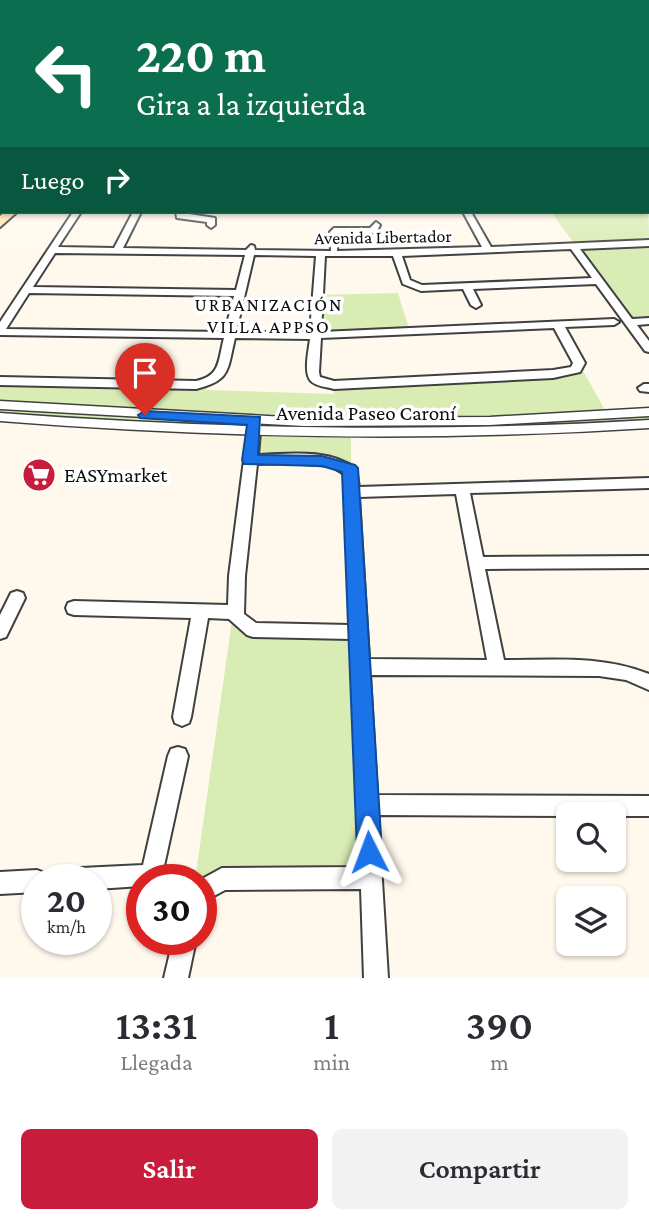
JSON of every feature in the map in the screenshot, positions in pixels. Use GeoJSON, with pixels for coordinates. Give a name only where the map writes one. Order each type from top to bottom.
{"type":"FeatureCollection","features":[{"type":"Feature","properties":{"kind":"street"},"geometry":{"type":"LineString","coordinates":[[0,331],[75,214]]}},
{"type":"Feature","properties":{"kind":"street"},"geometry":{"type":"LineString","coordinates":[[124,249],[136,214]]}},
{"type":"Feature","properties":{"kind":"street"},"geometry":{"type":"LineString","coordinates":[[124,249],[146,214]]}},
{"type":"Feature","properties":{"kind":"street"},"geometry":{"type":"LineString","coordinates":[[180,214],[212,220],[211,225]]}},
{"type":"Feature","properties":{"kind":"street"},"geometry":{"type":"LineString","coordinates":[[459,214],[483,249]]}},
{"type":"Feature","properties":{"kind":"street"},"geometry":{"type":"LineString","coordinates":[[468,214],[483,249]]}},
{"type":"Feature","properties":{"kind":"street"},"geometry":{"type":"LineString","coordinates":[[334,248],[335,231],[373,231],[376,225]]}},
{"type":"Feature","properties":{"kind":"street","name":"Avenida Libertador"},"geometry":{"type":"LineString","coordinates":[[54,248],[483,249],[574,247],[649,241]]}},
{"type":"Feature","properties":{"kind":"street","name":"Avenida Libertador"},"geometry":{"type":"LineString","coordinates":[[250,250],[396,253],[649,241]]}},
{"type":"Feature","properties":{"kind":"street"},"geometry":{"type":"LineString","coordinates":[[574,247],[649,349]]}},
{"type":"Feature","properties":{"kind":"street"},"geometry":{"type":"LineString","coordinates":[[0,381],[208,383],[221,372],[250,250]]}},
{"type":"Feature","properties":{"kind":"street"},"geometry":{"type":"LineString","coordinates":[[321,253],[315,379],[329,384],[553,374],[576,370],[579,363],[558,325]]}},
{"type":"Feature","properties":{"kind":"street"},"geometry":{"type":"LineString","coordinates":[[396,253],[404,280],[410,285],[467,287],[599,281]]}},
{"type":"Feature","properties":{"kind":"street"},"geometry":{"type":"LineString","coordinates":[[467,287],[485,328]]}},
{"type":"Feature","properties":{"kind":"street"},"geometry":{"type":"LineString","coordinates":[[27,290],[240,293]]}},
{"type":"Feature","properties":{"kind":"street"},"geometry":{"type":"LineString","coordinates":[[628,322],[649,321]]}},
{"type":"Feature","properties":{"kind":"street"},"geometry":{"type":"LineString","coordinates":[[0,331],[315,335],[614,322]]}},
{"type":"Feature","properties":{"kind":"street","name":"Avenida Paseo Caroní"},"geometry":{"type":"LineString","coordinates":[[0,405],[254,427],[490,421],[649,412]]}},
{"type":"Feature","properties":{"kind":"street","name":"Avenida Paseo Caroní"},"geometry":{"type":"LineString","coordinates":[[0,417],[445,434],[649,424]]}},
{"type":"Feature","properties":{"kind":"street"},"geometry":{"type":"LineString","coordinates":[[254,427],[234,612],[239,622],[253,629],[359,632]]}},
{"type":"Feature","properties":{"kind":"street"},"geometry":{"type":"LineString","coordinates":[[250,460],[310,460],[341,464],[351,472],[376,978]]}},
{"type":"Feature","properties":{"kind":"street"},"geometry":{"type":"LineString","coordinates":[[353,492],[649,483]]}},
{"type":"Feature","properties":{"kind":"street"},"geometry":{"type":"LineString","coordinates":[[462,490],[497,667]]}},
{"type":"Feature","properties":{"kind":"street"},"geometry":{"type":"LineString","coordinates":[[477,563],[649,562]]}},
{"type":"Feature","properties":{"kind":"street"},"geometry":{"type":"LineString","coordinates":[[0,632],[17,598]]}},
{"type":"Feature","properties":{"kind":"street"},"geometry":{"type":"LineString","coordinates":[[74,608],[234,612]]}},
{"type":"Feature","properties":{"kind":"street"},"geometry":{"type":"LineString","coordinates":[[182,717],[201,610]]}},
{"type":"Feature","properties":{"kind":"street"},"geometry":{"type":"LineString","coordinates":[[360,667],[599,668],[628,673],[649,682]]}},
{"type":"Feature","properties":{"kind":"street"},"geometry":{"type":"LineString","coordinates":[[153,864],[178,756]]}},
{"type":"Feature","properties":{"kind":"street"},"geometry":{"type":"LineString","coordinates":[[367,805],[649,806]]}},
{"type":"Feature","properties":{"kind":"street"},"geometry":{"type":"LineString","coordinates":[[217,881],[370,878]]}},
{"type":"Feature","properties":{"kind":"street"},"geometry":{"type":"LineString","coordinates":[[0,883],[21,882]]}},
{"type":"Feature","properties":{"kind":"street"},"geometry":{"type":"LineString","coordinates":[[176,978],[181,955]]}},
{"type":"Feature","properties":{"kind":"green space"},"geometry":{"type":"Polygon","coordinates":[[[552,214],[649,214],[649,238],[574,243],[552,214]]]}},
{"type":"Feature","properties":{"kind":"green space"},"geometry":{"type":"Polygon","coordinates":[[[649,243],[649,321],[628,322],[574,247],[649,243]]]}},
{"type":"Feature","properties":{"kind":"green space"},"geometry":{"type":"Polygon","coordinates":[[[398,293],[410,332],[315,335],[318,295],[398,293]]]}},
{"type":"Feature","properties":{"kind":"green space"},"geometry":{"type":"Polygon","coordinates":[[[580,365],[607,414],[649,412],[649,424],[351,436],[351,472],[346,466],[250,460],[253,434],[0,417],[0,381],[208,383],[207,390],[334,394],[334,385],[553,374],[580,365]]]}},
{"type":"Feature","properties":{"kind":"green space"},"geometry":{"type":"Polygon","coordinates":[[[234,607],[239,622],[359,632],[371,878],[217,880],[217,864],[197,864],[234,607]]]}},
{"type":"Feature","properties":{"kind":"place","name":"EASYmarket"},"geometry":{"type":"Point","coordinates":[39,475]}},
{"type":"Feature","properties":{"kind":"district","name":"URBANIZACIÓN VILLA APPSO"},"geometry":{"type":"Point","coordinates":[269,315]}},
{"type":"Feature","properties":{"kind":"route"},"geometry":{"type":"LineString","coordinates":[[145,415],[255,421],[250,460],[310,460],[341,464],[350,468],[369,852]]}}]}
